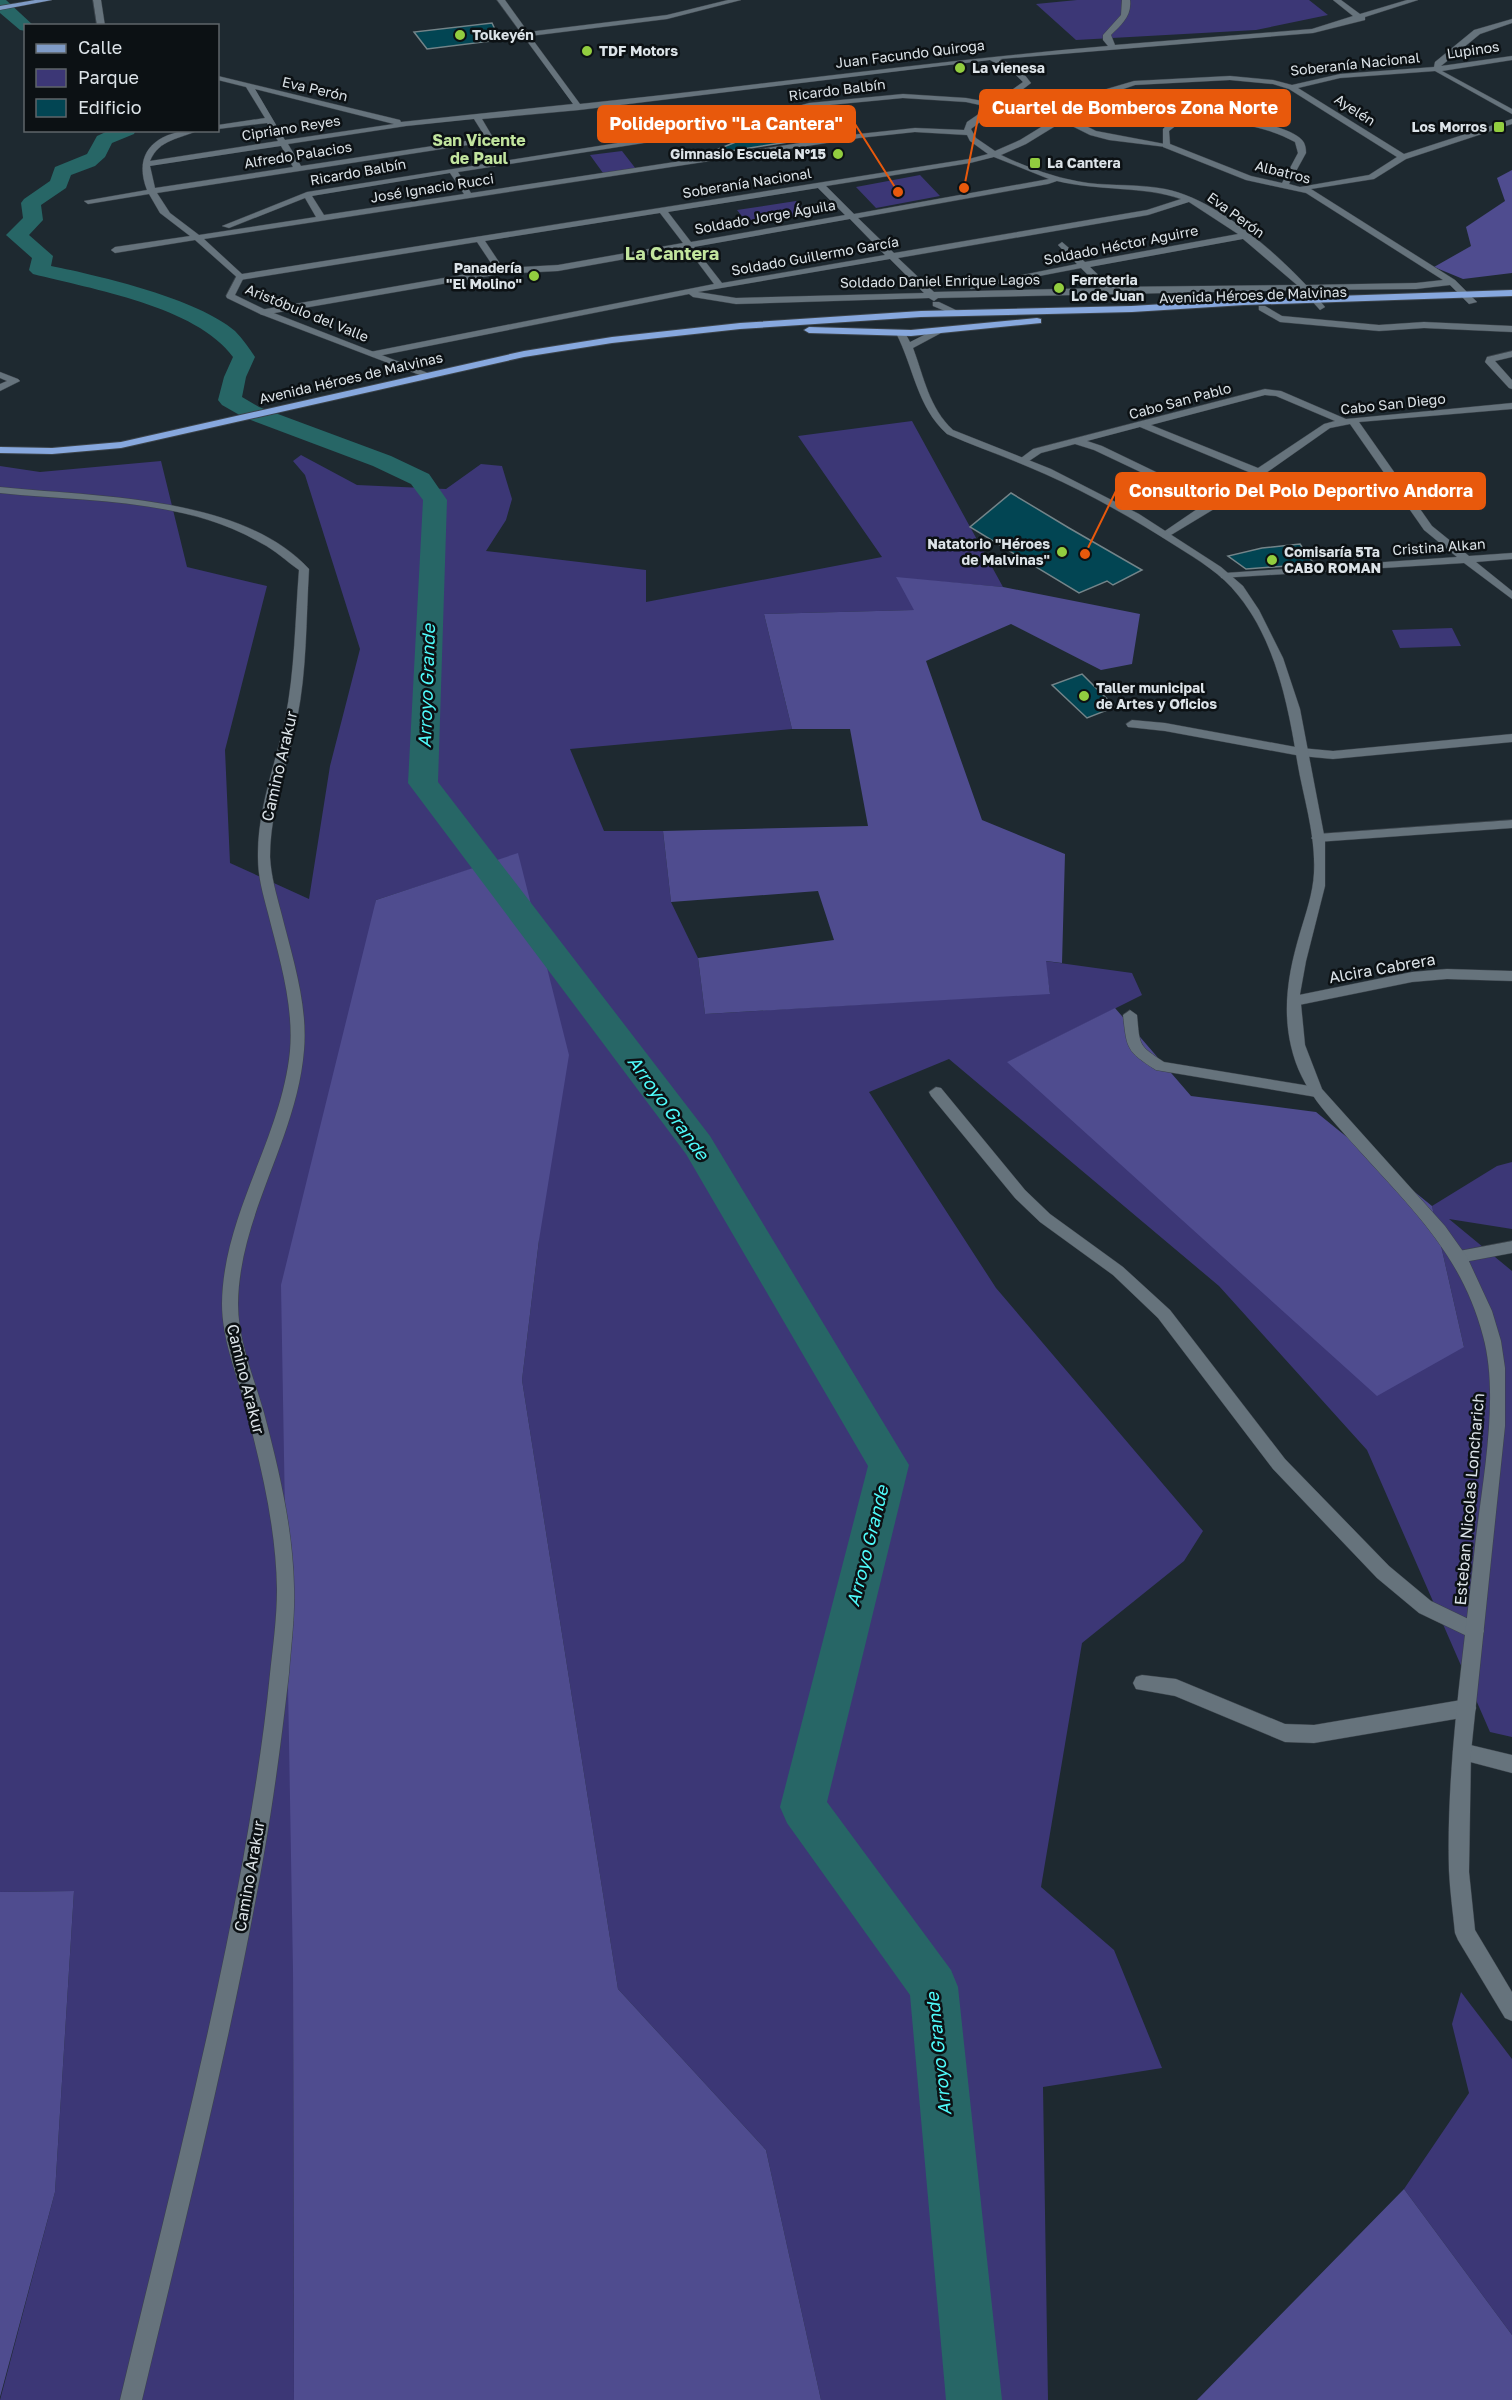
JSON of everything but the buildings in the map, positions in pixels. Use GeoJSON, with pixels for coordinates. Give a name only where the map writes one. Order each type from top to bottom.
{"type":"FeatureCollection","features":[{"type":"Feature","properties":{"kind":"highway","name":"Avenida Héroes de Malvinas"},"geometry":{"type":"LineString","coordinates":[[1470,298],[1512,293]]}},
{"type":"Feature","properties":{"kind":"highway","name":"Avenida Héroes de Malvinas"},"geometry":{"type":"LineString","coordinates":[[0,450],[52,452],[97,448],[193,430],[428,375],[569,346],[709,330],[892,315],[1470,298],[1512,300]]}},
{"type":"Feature","properties":{"kind":"highway","name":"Avenida Héroes de Malvinas"},"geometry":{"type":"LineString","coordinates":[[709,330],[901,337],[1068,318],[1318,303]]}},
{"type":"Feature","properties":{"kind":"highway"},"geometry":{"type":"LineString","coordinates":[[960,313],[974,321],[969,329]]}},
{"type":"Feature","properties":{"kind":"highway"},"geometry":{"type":"LineString","coordinates":[[892,315],[885,325],[901,337]]}},
{"type":"Feature","properties":{"kind":"main road"},"geometry":{"type":"LineString","coordinates":[[0,8],[48,0]]}},
{"type":"Feature","properties":{"kind":"street"},"geometry":{"type":"LineString","coordinates":[[97,0],[101,24]]}},
{"type":"Feature","properties":{"kind":"street"},"geometry":{"type":"LineString","coordinates":[[501,0],[579,108]]}},
{"type":"Feature","properties":{"kind":"street"},"geometry":{"type":"LineString","coordinates":[[526,34],[667,17],[737,0]]}},
{"type":"Feature","properties":{"kind":"street"},"geometry":{"type":"LineString","coordinates":[[1112,48],[1107,35],[1123,18],[1128,4],[1126,0]]}},
{"type":"Feature","properties":{"kind":"street"},"geometry":{"type":"LineString","coordinates":[[1337,0],[1350,12],[1362,18]]}},
{"type":"Feature","properties":{"kind":"street","name":"Juan Facundo Quiroga"},"geometry":{"type":"LineString","coordinates":[[406,124],[579,108],[991,58],[1290,34],[1320,30],[1414,0]]}},
{"type":"Feature","properties":{"kind":"street","name":"Soberanía Nacional"},"geometry":{"type":"LineString","coordinates":[[240,277],[970,160],[996,154],[1023,142],[1103,93],[1134,83],[1230,78],[1273,82],[1292,87],[1340,76],[1437,69],[1438,64],[1470,36],[1488,27],[1512,21]]}},
{"type":"Feature","properties":{"kind":"street"},"geometry":{"type":"LineString","coordinates":[[967,133],[970,124],[1027,83],[1018,72],[991,58]]}},
{"type":"Feature","properties":{"kind":"street","name":"Lupinos"},"geometry":{"type":"LineString","coordinates":[[1437,69],[1512,58]]}},
{"type":"Feature","properties":{"kind":"street"},"geometry":{"type":"LineString","coordinates":[[1437,69],[1440,73],[1468,86],[1512,112]]}},
{"type":"Feature","properties":{"kind":"street","name":"Eva Perón"},"geometry":{"type":"LineString","coordinates":[[219,78],[406,124]]}},
{"type":"Feature","properties":{"kind":"street"},"geometry":{"type":"LineString","coordinates":[[250,87],[298,168]]}},
{"type":"Feature","properties":{"kind":"street","name":"Ayelén"},"geometry":{"type":"LineString","coordinates":[[1292,87],[1403,157]]}},
{"type":"Feature","properties":{"kind":"street","name":"Ricardo Balbín"},"geometry":{"type":"LineString","coordinates":[[194,235],[248,220],[307,194],[727,128],[789,109],[870,98],[934,97],[996,106]]}},
{"type":"Feature","properties":{"kind":"street","name":"Alfredo Palacios"},"geometry":{"type":"LineString","coordinates":[[88,201],[481,141],[488,136],[477,117]]}},
{"type":"Feature","properties":{"kind":"street","name":"Albatros"},"geometry":{"type":"LineString","coordinates":[[1063,118],[1093,133],[1112,138],[1166,145],[1249,178],[1285,185],[1318,196],[1452,282],[1470,298]]}},
{"type":"Feature","properties":{"kind":"street"},"geometry":{"type":"LineString","coordinates":[[1166,145],[1163,139],[1167,127],[1191,118],[1235,120],[1277,131],[1298,140],[1302,153],[1285,185]]}},
{"type":"Feature","properties":{"kind":"street"},"geometry":{"type":"LineString","coordinates":[[219,127],[271,120]]}},
{"type":"Feature","properties":{"kind":"street"},"geometry":{"type":"LineString","coordinates":[[1300,189],[1371,177],[1403,157],[1512,121]]}},
{"type":"Feature","properties":{"kind":"street","name":"Cipriano Reyes"},"geometry":{"type":"LineString","coordinates":[[145,164],[406,124]]}},
{"type":"Feature","properties":{"kind":"street","name":"José Ignacio Rucci"},"geometry":{"type":"LineString","coordinates":[[115,250],[194,235],[322,219],[782,148],[915,130],[967,133]]}},
{"type":"Feature","properties":{"kind":"street"},"geometry":{"type":"LineString","coordinates":[[145,164],[149,151],[156,145],[186,132]]}},
{"type":"Feature","properties":{"kind":"street","name":"Eva Perón"},"geometry":{"type":"LineString","coordinates":[[967,133],[980,146],[1057,178],[1086,185],[1149,188],[1190,199],[1208,208],[1244,236],[1306,287],[1318,303]]}},
{"type":"Feature","properties":{"kind":"street","name":"Aristóbulo del Valle"},"geometry":{"type":"LineString","coordinates":[[145,164],[152,191],[166,214],[194,235],[240,277],[230,297],[263,312],[428,375]]}},
{"type":"Feature","properties":{"kind":"street"},"geometry":{"type":"LineString","coordinates":[[452,170],[469,196]]}},
{"type":"Feature","properties":{"kind":"street","name":"Soldado Jorge Águila"},"geometry":{"type":"LineString","coordinates":[[263,312],[500,271],[558,268],[1048,182],[1057,178]]}},
{"type":"Feature","properties":{"kind":"street"},"geometry":{"type":"LineString","coordinates":[[820,185],[934,299],[960,313]]}},
{"type":"Feature","properties":{"kind":"street"},"geometry":{"type":"LineString","coordinates":[[307,194],[322,219]]}},
{"type":"Feature","properties":{"kind":"street","name":"Soldado Guillermo García"},"geometry":{"type":"LineString","coordinates":[[373,354],[684,292],[1148,212],[1190,199]]}},
{"type":"Feature","properties":{"kind":"street"},"geometry":{"type":"LineString","coordinates":[[662,210],[720,286]]}},
{"type":"Feature","properties":{"kind":"street","name":"Soldado Héctor Aguirre"},"geometry":{"type":"LineString","coordinates":[[934,299],[1083,266],[1244,236]]}},
{"type":"Feature","properties":{"kind":"street"},"geometry":{"type":"LineString","coordinates":[[480,239],[500,271]]}},
{"type":"Feature","properties":{"kind":"street"},"geometry":{"type":"LineString","coordinates":[[1062,245],[1109,290]]}},
{"type":"Feature","properties":{"kind":"street","name":"Soldado Daniel Enrique Lagos"},"geometry":{"type":"LineString","coordinates":[[684,292],[736,301],[934,299],[1109,290],[1416,286],[1452,282]]}},
{"type":"Feature","properties":{"kind":"street"},"geometry":{"type":"LineString","coordinates":[[921,314],[931,310],[934,299]]}},
{"type":"Feature","properties":{"kind":"street"},"geometry":{"type":"LineString","coordinates":[[1262,308],[1280,319],[1378,328],[1424,325],[1512,329]]}},
{"type":"Feature","properties":{"kind":"street","name":"Esteban Nicolas Loncharich"},"geometry":{"type":"LineString","coordinates":[[901,337],[937,423],[957,435],[1022,461],[1097,496],[1166,535],[1225,576],[1244,594],[1272,648],[1293,708],[1317,838],[1320,878],[1316,905],[1298,963],[1294,1001],[1296,1036],[1304,1071],[1316,1092],[1440,1230],[1459,1257],[1484,1311],[1493,1341],[1497,1368],[1497,1426],[1462,1752],[1459,1872],[1465,1933],[1512,2011]]}},
{"type":"Feature","properties":{"kind":"street"},"geometry":{"type":"LineString","coordinates":[[1512,354],[1498,356],[1490,359],[1490,362],[1512,386]]}},
{"type":"Feature","properties":{"kind":"street"},"geometry":{"type":"LineString","coordinates":[[0,375],[15,381],[0,388]]}},
{"type":"Feature","properties":{"kind":"street","name":"Cabo San Pablo"},"geometry":{"type":"LineString","coordinates":[[1022,461],[1037,451],[1272,392],[1347,421]]}},
{"type":"Feature","properties":{"kind":"street","name":"Cabo San Diego"},"geometry":{"type":"LineString","coordinates":[[1166,535],[1215,504],[1327,426],[1347,421],[1512,406]]}},
{"type":"Feature","properties":{"kind":"street"},"geometry":{"type":"LineString","coordinates":[[1347,421],[1420,518],[1512,596]]}},
{"type":"Feature","properties":{"kind":"street"},"geometry":{"type":"LineString","coordinates":[[1143,425],[1260,473]]}},
{"type":"Feature","properties":{"kind":"street"},"geometry":{"type":"LineString","coordinates":[[1076,441],[1098,448],[1215,504]]}},
{"type":"Feature","properties":{"kind":"street","name":"Camino Arakur"},"geometry":{"type":"LineString","coordinates":[[0,490],[140,504],[192,513],[234,526],[261,538],[304,569],[296,685],[290,720],[269,797],[265,828],[266,876],[291,983],[297,1021],[297,1054],[286,1105],[235,1251],[230,1284],[232,1335],[248,1385],[279,1516],[285,1564],[285,1612],[270,1759],[234,1960],[130,2400]]}},
{"type":"Feature","properties":{"kind":"street","name":"Cristina Alkan"},"geometry":{"type":"LineString","coordinates":[[1225,576],[1512,556]]}},
{"type":"Feature","properties":{"kind":"street"},"geometry":{"type":"LineString","coordinates":[[1132,724],[1301,752],[1333,755],[1512,738]]}},
{"type":"Feature","properties":{"kind":"street"},"geometry":{"type":"LineString","coordinates":[[1317,838],[1512,824]]}},
{"type":"Feature","properties":{"kind":"street","name":"Alcira Cabrera"},"geometry":{"type":"LineString","coordinates":[[1294,1001],[1412,977],[1447,974],[1512,976]]}},
{"type":"Feature","properties":{"kind":"street"},"geometry":{"type":"LineString","coordinates":[[1130,1015],[1133,1042],[1138,1052],[1161,1066],[1316,1092]]}},
{"type":"Feature","properties":{"kind":"street"},"geometry":{"type":"LineString","coordinates":[[936,1092],[1020,1194],[1045,1218],[1118,1271],[1164,1314],[1279,1464],[1383,1572],[1425,1607],[1475,1631]]}},
{"type":"Feature","properties":{"kind":"street"},"geometry":{"type":"LineString","coordinates":[[1459,1257],[1512,1247]]}},
{"type":"Feature","properties":{"kind":"street"},"geometry":{"type":"LineString","coordinates":[[1142,1683],[1176,1688],[1285,1733],[1314,1734],[1467,1708]]}},
{"type":"Feature","properties":{"kind":"street"},"geometry":{"type":"LineString","coordinates":[[1462,1752],[1512,1764]]}},
{"type":"Feature","properties":{"kind":"green space"},"geometry":{"type":"Polygon","coordinates":[[[1077,0],[1309,0],[1328,15],[1256,30],[1076,40],[1036,4],[1077,0]]]}},
{"type":"Feature","properties":{"kind":"green space"},"geometry":{"type":"Polygon","coordinates":[[[622,151],[636,169],[603,173],[590,155],[622,151]]]}},
{"type":"Feature","properties":{"kind":"green space"},"geometry":{"type":"Polygon","coordinates":[[[920,175],[940,196],[876,208],[856,187],[920,175]]]}},
{"type":"Feature","properties":{"kind":"green space"},"geometry":{"type":"Polygon","coordinates":[[[796,201],[808,214],[748,224],[737,210],[796,201]]]}},
{"type":"Feature","properties":{"kind":"green space"},"geometry":{"type":"Polygon","coordinates":[[[912,421],[1003,587],[897,578],[915,610],[764,614],[792,729],[570,749],[604,831],[663,831],[671,902],[698,958],[705,1014],[1050,993],[1045,961],[1132,973],[1142,995],[1008,1062],[1464,1347],[1432,1206],[1497,1166],[1512,1162],[1512,1229],[1449,1219],[1512,1271],[1512,1737],[1490,1732],[1367,1450],[1219,1286],[949,1059],[869,1092],[996,1288],[1203,1531],[1184,1561],[1082,1643],[1041,1887],[1114,1950],[1162,2068],[1043,2087],[1048,2400],[821,2400],[766,2150],[618,1989],[522,1380],[539,1240],[518,854],[376,900],[293,1970],[294,2400],[0,2400],[55,2192],[74,1891],[0,1892],[0,466],[40,472],[161,461],[187,567],[267,586],[225,750],[230,863],[309,899],[330,766],[360,649],[305,475],[293,461],[301,455],[357,485],[446,489],[481,464],[502,466],[512,499],[506,520],[486,551],[646,570],[646,602],[882,557],[798,436],[912,421]]]}},
{"type":"Feature","properties":{"kind":"green space"},"geometry":{"type":"Polygon","coordinates":[[[1452,628],[1461,646],[1400,648],[1392,630],[1452,628]]]}},
{"type":"Feature","properties":{"kind":"green space"},"geometry":{"type":"Polygon","coordinates":[[[1461,1992],[1512,2059],[1512,2335],[1404,2189],[1469,2093],[1452,2024],[1461,1992]]]}},
{"type":"Feature","properties":{"kind":"shaded area"},"geometry":{"type":"Polygon","coordinates":[[[1512,170],[1512,273],[1463,279],[1434,267],[1471,246],[1466,227],[1505,201],[1497,178],[1512,170]]]}},
{"type":"Feature","properties":{"kind":"shaded area"},"geometry":{"type":"Polygon","coordinates":[[[896,577],[1003,587],[1140,614],[1132,664],[1101,670],[1011,624],[926,661],[982,820],[1065,854],[1062,963],[1046,961],[1050,994],[705,1014],[698,958],[834,940],[818,891],[671,902],[663,831],[868,826],[850,729],[792,729],[764,614],[914,610],[896,577]]]}},
{"type":"Feature","properties":{"kind":"shaded area"},"geometry":{"type":"Polygon","coordinates":[[[518,853],[569,1055],[539,1240],[522,1380],[618,1989],[766,2150],[821,2400],[294,2400],[293,1970],[281,1285],[376,900],[518,853]]]}},
{"type":"Feature","properties":{"kind":"shaded area"},"geometry":{"type":"Polygon","coordinates":[[[1115,1008],[1191,1096],[1316,1112],[1432,1206],[1464,1347],[1377,1396],[1007,1062],[1115,1008]]]}},
{"type":"Feature","properties":{"kind":"shaded area"},"geometry":{"type":"Polygon","coordinates":[[[74,1891],[55,2192],[0,2397],[0,1892],[74,1891]]]}},
{"type":"Feature","properties":{"kind":"shaded area"},"geometry":{"type":"Polygon","coordinates":[[[1404,2189],[1512,2335],[1512,2400],[1197,2400],[1404,2189]]]}},
{"type":"Feature","properties":{"kind":"waterway","name":"Arroyo Grande"},"geometry":{"type":"LineString","coordinates":[[0,4],[24,24]]}},
{"type":"Feature","properties":{"kind":"waterway","name":"Arroyo Grande"},"geometry":{"type":"LineString","coordinates":[[122,132],[104,140],[98,153],[88,162],[62,171],[59,184],[31,203],[33,220],[16,235],[43,256],[40,270],[85,280],[159,302],[182,311],[223,333],[244,357],[235,377],[230,400],[251,412],[382,461],[420,479],[435,500],[423,783],[698,1145],[889,1465],[803,1807],[934,1987],[974,2400]]}},
{"type":"Feature","properties":{"kind":"place","name":"Tolkeyén"},"geometry":{"type":"Point","coordinates":[460,35]}},
{"type":"Feature","properties":{"kind":"place","name":"TDF Motors"},"geometry":{"type":"Point","coordinates":[587,51]}},
{"type":"Feature","properties":{"kind":"place","name":"La vienesa"},"geometry":{"type":"Point","coordinates":[960,68]}},
{"type":"Feature","properties":{"kind":"place","name":"Los Morros"},"geometry":{"type":"Point","coordinates":[1499,127]}},
{"type":"Feature","properties":{"kind":"place","name":"Gimnasio Escuela N°15"},"geometry":{"type":"Point","coordinates":[838,154]}},
{"type":"Feature","properties":{"kind":"place","name":"La Cantera"},"geometry":{"type":"Point","coordinates":[1035,163]}},
{"type":"Feature","properties":{"kind":"place","name":"Cuartel de Bomberos Zona Norte"},"geometry":{"type":"Point","coordinates":[964,188]}},
{"type":"Feature","properties":{"kind":"place","name":"Polideportivo \"La Cantera\""},"geometry":{"type":"Point","coordinates":[898,192]}},
{"type":"Feature","properties":{"kind":"place","name":"Panadería \"El Molino\""},"geometry":{"type":"Point","coordinates":[534,276]}},
{"type":"Feature","properties":{"kind":"place","name":"Ferreteria Lo de Juan"},"geometry":{"type":"Point","coordinates":[1059,288]}},
{"type":"Feature","properties":{"kind":"place","name":"Natatorio \"Héroes de Malvinas\""},"geometry":{"type":"Point","coordinates":[1062,552]}},
{"type":"Feature","properties":{"kind":"place","name":"Consultorio Del Polo Deportivo Andorra"},"geometry":{"type":"Point","coordinates":[1085,554]}},
{"type":"Feature","properties":{"kind":"place","name":"Comisaría 5Ta CABO ROMAN"},"geometry":{"type":"Point","coordinates":[1272,560]}},
{"type":"Feature","properties":{"kind":"place","name":"Taller municipal de Artes y Oficios"},"geometry":{"type":"Point","coordinates":[1084,696]}},
{"type":"Feature","properties":{"kind":"district","name":"San Vicente de Paul"},"geometry":{"type":"Point","coordinates":[479,149]}},
{"type":"Feature","properties":{"kind":"district","name":"La Cantera"},"geometry":{"type":"Point","coordinates":[672,254]}}]}
